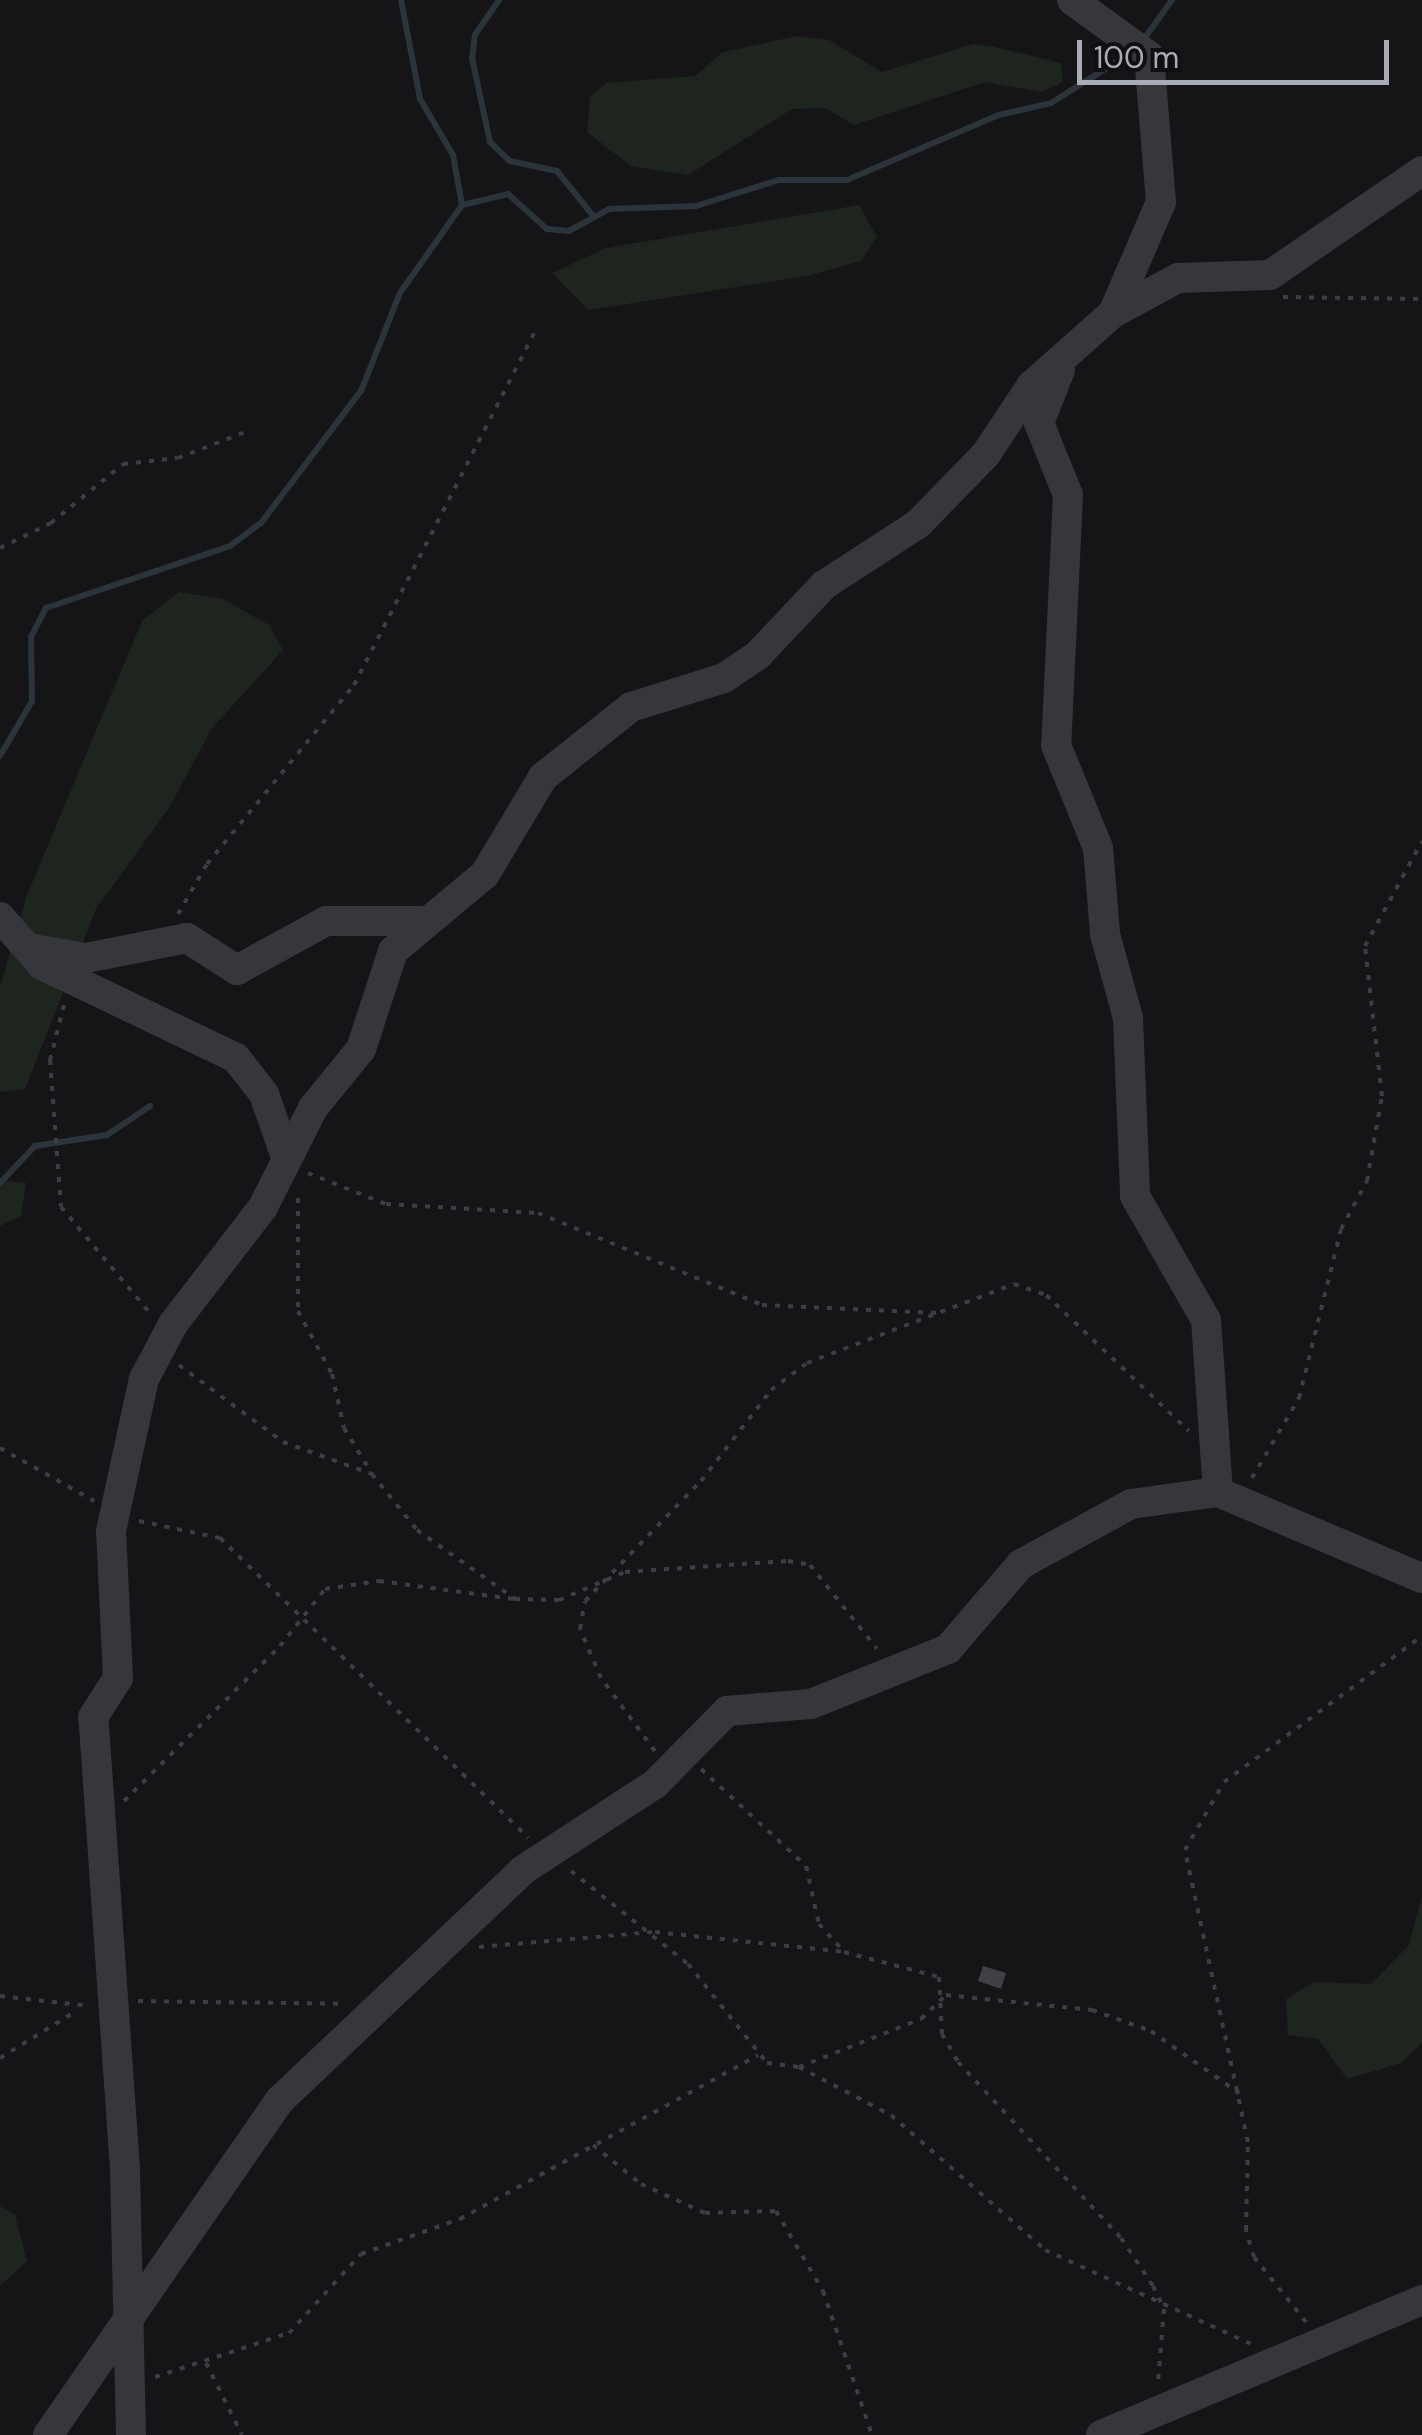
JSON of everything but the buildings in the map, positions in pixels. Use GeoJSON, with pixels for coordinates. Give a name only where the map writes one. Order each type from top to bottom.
{"type":"FeatureCollection","features":[{"type":"Feature","properties":{"kind":"street"},"geometry":{"type":"LineString","coordinates":[[1072,0],[1149,56],[1161,202],[1113,313]]}},
{"type":"Feature","properties":{"kind":"street"},"geometry":{"type":"LineString","coordinates":[[131,2435],[93,1717],[118,1678],[108,1618],[115,1513],[144,1378],[164,1342],[263,1207],[286,1157],[361,1049],[394,952],[420,921],[472,889],[543,777],[631,707],[724,678],[758,656],[824,585],[918,524],[1068,354],[1113,313],[1178,278],[1244,276],[1298,262],[1422,171]]}},
{"type":"Feature","properties":{"kind":"street"},"geometry":{"type":"LineString","coordinates":[[1068,354],[1039,423],[1068,494],[1056,745],[1098,848],[1105,934],[1128,1018],[1135,1196],[1206,1320],[1218,1492]]}},
{"type":"Feature","properties":{"kind":"street"},"geometry":{"type":"LineString","coordinates":[[0,916],[28,948],[70,981],[236,1058],[264,1094],[286,1157]]}},
{"type":"Feature","properties":{"kind":"street"},"geometry":{"type":"LineString","coordinates":[[28,948],[86,958],[162,938],[187,938],[237,970],[326,921],[420,921]]}},
{"type":"Feature","properties":{"kind":"street"},"geometry":{"type":"LineString","coordinates":[[48,2435],[254,2129],[431,1956],[546,1854],[681,1759],[727,1710],[793,1708],[948,1649],[1021,1564],[1130,1504],[1218,1492],[1422,1578]]}},
{"type":"Feature","properties":{"kind":"street"},"geometry":{"type":"LineString","coordinates":[[1101,2435],[1422,2300]]}},
{"type":"Feature","properties":{"kind":"path"},"geometry":{"type":"LineString","coordinates":[[1244,276],[1293,302],[1422,299]]}},
{"type":"Feature","properties":{"kind":"path"},"geometry":{"type":"LineString","coordinates":[[162,938],[207,864],[354,686],[536,329]]}},
{"type":"Feature","properties":{"kind":"path"},"geometry":{"type":"LineString","coordinates":[[0,548],[51,523],[123,464],[178,458],[248,431]]}},
{"type":"Feature","properties":{"kind":"path"},"geometry":{"type":"LineString","coordinates":[[1218,1492],[1250,1480],[1299,1398],[1341,1229],[1367,1181],[1382,1079],[1365,946],[1422,841]]}},
{"type":"Feature","properties":{"kind":"path"},"geometry":{"type":"LineString","coordinates":[[70,981],[50,1060],[61,1207],[81,1242],[140,1292],[164,1342],[187,1377],[234,1398],[283,1442],[372,1474]]}},
{"type":"Feature","properties":{"kind":"path"},"geometry":{"type":"LineString","coordinates":[[286,1157],[331,1188],[386,1204],[538,1213],[762,1304],[940,1313]]}},
{"type":"Feature","properties":{"kind":"path"},"geometry":{"type":"LineString","coordinates":[[286,1157],[304,1228],[298,1311],[332,1374],[344,1428],[372,1474],[418,1530],[515,1599]]}},
{"type":"Feature","properties":{"kind":"path"},"geometry":{"type":"LineString","coordinates":[[99,1839],[132,1788],[300,1621],[324,1589],[379,1581],[515,1599],[559,1600],[598,1579],[701,1481],[770,1390],[832,1350],[1014,1284],[1031,1288],[1250,1480],[1281,1516]]}},
{"type":"Feature","properties":{"kind":"path"},"geometry":{"type":"LineString","coordinates":[[0,1448],[115,1513],[220,1538],[300,1621],[355,1661],[464,1784],[546,1854],[655,1932],[760,2055],[799,2068],[891,2115],[1045,2250],[1211,2332],[1272,2343]]}},
{"type":"Feature","properties":{"kind":"path"},"geometry":{"type":"LineString","coordinates":[[598,1579],[760,1557],[810,1565],[871,1645],[917,1663]]}},
{"type":"Feature","properties":{"kind":"path"},"geometry":{"type":"LineString","coordinates":[[598,1579],[580,1629],[602,1678],[651,1749],[681,1759],[788,1845],[806,1866],[819,1924],[844,1952]]}},
{"type":"Feature","properties":{"kind":"path"},"geometry":{"type":"LineString","coordinates":[[1331,2338],[1284,2302],[1254,2257],[1239,2093],[1188,1892],[1192,1826],[1243,1766],[1320,1720],[1422,1636]]}},
{"type":"Feature","properties":{"kind":"path"},"geometry":{"type":"LineString","coordinates":[[431,1956],[655,1932],[844,1952],[939,1978],[946,1994],[939,2021],[958,2062],[1121,2238],[1164,2309],[1165,2361],[1135,2420]]}},
{"type":"Feature","properties":{"kind":"path"},"geometry":{"type":"LineString","coordinates":[[946,1994],[1092,2010],[1151,2032],[1239,2093]]}},
{"type":"Feature","properties":{"kind":"path"},"geometry":{"type":"LineString","coordinates":[[799,2068],[921,2019],[946,1994]]}},
{"type":"Feature","properties":{"kind":"path"},"geometry":{"type":"LineString","coordinates":[[0,1996],[80,2008],[192,1995],[379,2006]]}},
{"type":"Feature","properties":{"kind":"path"},"geometry":{"type":"LineString","coordinates":[[0,2058],[80,2008]]}},
{"type":"Feature","properties":{"kind":"path"},"geometry":{"type":"LineString","coordinates":[[128,2384],[206,2364],[302,2325],[361,2254],[460,2219],[760,2055]]}},
{"type":"Feature","properties":{"kind":"path"},"geometry":{"type":"LineString","coordinates":[[593,2145],[641,2184],[705,2213],[776,2211],[824,2291],[872,2435]]}},
{"type":"Feature","properties":{"kind":"path"},"geometry":{"type":"LineString","coordinates":[[206,2364],[242,2435]]}},
{"type":"Feature","properties":{"kind":"shaded area"},"geometry":{"type":"Polygon","coordinates":[[[797,36],[829,40],[882,72],[973,44],[995,47],[1061,63],[1063,82],[1041,92],[985,82],[854,125],[825,108],[792,109],[688,175],[631,166],[587,132],[590,96],[607,83],[695,76],[723,52],[797,36]]]}},
{"type":"Feature","properties":{"kind":"shaded area"},"geometry":{"type":"Polygon","coordinates":[[[859,205],[877,237],[861,261],[807,276],[588,310],[552,273],[606,248],[859,205]]]}},
{"type":"Feature","properties":{"kind":"shaded area"},"geometry":{"type":"Polygon","coordinates":[[[179,592],[223,599],[269,625],[283,650],[212,728],[169,808],[96,909],[25,1089],[0,1092],[0,987],[27,895],[142,621],[179,592]]]}},
{"type":"Feature","properties":{"kind":"shaded area"},"geometry":{"type":"Polygon","coordinates":[[[0,1180],[26,1183],[21,1216],[0,1226],[0,1180]]]}},
{"type":"Feature","properties":{"kind":"shaded area"},"geometry":{"type":"Polygon","coordinates":[[[1422,1896],[1422,2043],[1401,2063],[1347,2079],[1318,2039],[1288,2035],[1286,1999],[1314,1982],[1371,1984],[1409,1945],[1422,1896]]]}},
{"type":"Feature","properties":{"kind":"shaded area"},"geometry":{"type":"Polygon","coordinates":[[[0,2206],[15,2215],[27,2261],[0,2286],[0,2206]]]}},
{"type":"Feature","properties":{"kind":"waterway"},"geometry":{"type":"LineString","coordinates":[[401,0],[420,99],[453,155],[462,205]]}},
{"type":"Feature","properties":{"kind":"waterway"},"geometry":{"type":"LineString","coordinates":[[499,0],[475,35],[472,58],[490,142],[510,161],[557,171],[594,217]]}},
{"type":"Feature","properties":{"kind":"waterway"},"geometry":{"type":"LineString","coordinates":[[1144,39],[1172,0]]}},
{"type":"Feature","properties":{"kind":"waterway"},"geometry":{"type":"LineString","coordinates":[[0,756],[32,701],[31,637],[46,608],[230,546],[261,523],[361,391],[400,293],[462,205],[508,194],[547,229],[569,231],[609,209],[696,206],[779,180],[847,180],[999,115],[1051,103],[1132,52]]}},
{"type":"Feature","properties":{"kind":"waterway"},"geometry":{"type":"LineString","coordinates":[[0,1183],[35,1146],[107,1135],[150,1106]]}}]}
